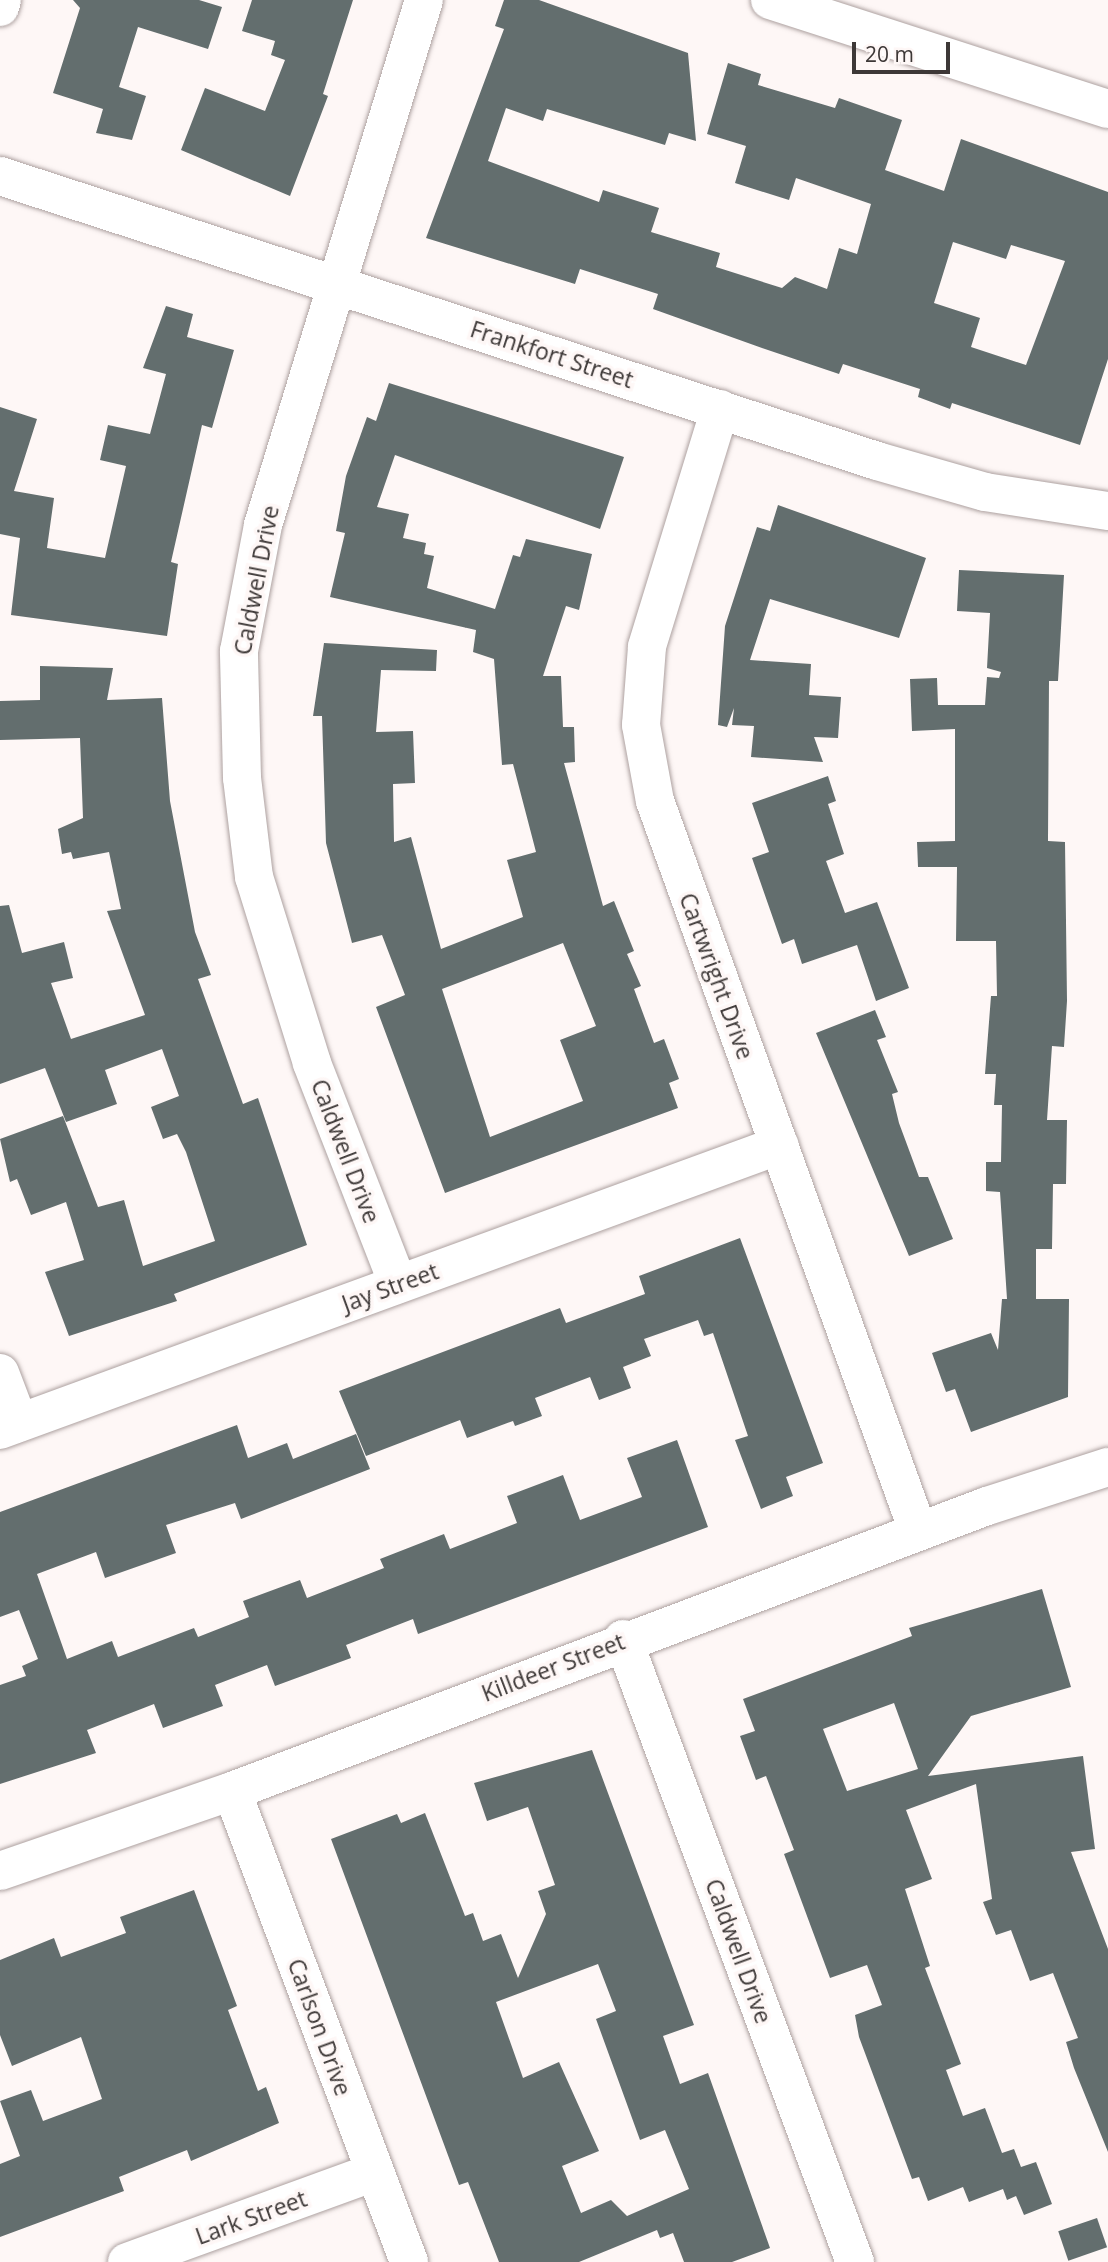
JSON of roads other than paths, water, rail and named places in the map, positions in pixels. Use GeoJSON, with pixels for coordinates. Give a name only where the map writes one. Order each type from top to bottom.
{"type":"FeatureCollection","features":[{"type":"Feature","properties":{"kind":"street"},"geometry":{"type":"LineString","coordinates":[[0,7],[2,0]]}},
{"type":"Feature","properties":{"kind":"street","name":"Caldwell Drive"},"geometry":{"type":"LineString","coordinates":[[398,1284],[275,953],[254,877],[242,778],[239,651],[264,525],[335,281],[424,0]]}},
{"type":"Feature","properties":{"kind":"street"},"geometry":{"type":"LineString","coordinates":[[771,0],[1108,109]]}},
{"type":"Feature","properties":{"kind":"street","name":"Frankfort Street"},"geometry":{"type":"LineString","coordinates":[[0,176],[335,281],[720,409],[985,492],[1108,511]]}},
{"type":"Feature","properties":{"kind":"street","name":"Cartwright Drive"},"geometry":{"type":"LineString","coordinates":[[720,409],[660,594],[647,647],[641,725],[655,801],[919,1531]]}},
{"type":"Feature","properties":{"kind":"street","name":"Jay Street"},"geometry":{"type":"LineString","coordinates":[[9,1426],[780,1145]]}},
{"type":"Feature","properties":{"kind":"street"},"geometry":{"type":"LineString","coordinates":[[0,1373],[9,1426]]}},
{"type":"Feature","properties":{"kind":"street","name":"Killdeer Street"},"geometry":{"type":"LineString","coordinates":[[0,1871],[232,1791],[623,1639],[919,1531],[1108,1467]]}},
{"type":"Feature","properties":{"kind":"street","name":"Caldwell Drive"},"geometry":{"type":"LineString","coordinates":[[623,1639],[855,2262]]}},
{"type":"Feature","properties":{"kind":"street","name":"Carlson Drive"},"geometry":{"type":"LineString","coordinates":[[232,1791],[409,2262]]}},
{"type":"Feature","properties":{"kind":"street","name":"Lark Street"},"geometry":{"type":"LineString","coordinates":[[127,2262],[374,2172]]}}]}
